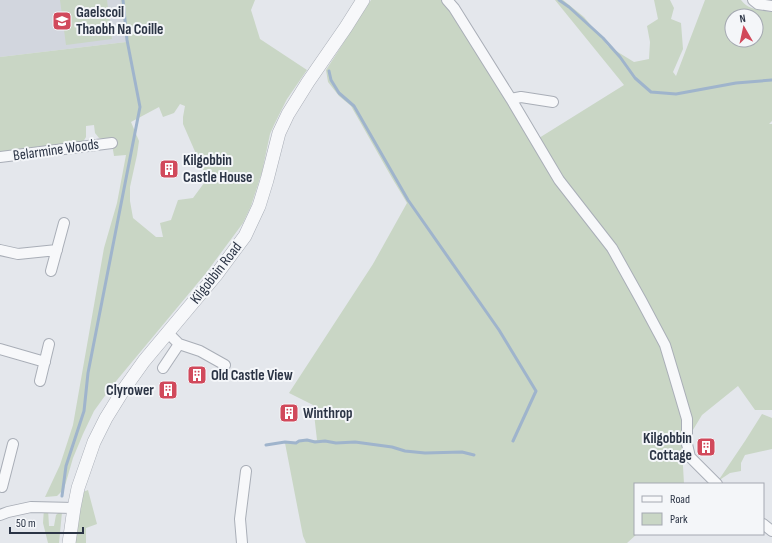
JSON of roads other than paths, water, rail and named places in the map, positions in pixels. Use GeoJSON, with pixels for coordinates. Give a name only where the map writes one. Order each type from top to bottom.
{"type":"FeatureCollection","features":[{"type":"Feature","properties":{"kind":"street","name":"Kilgobbin Road"},"geometry":{"type":"LineString","coordinates":[[69,543],[78,488],[94,442],[106,418],[144,361],[216,274],[245,236],[259,206],[279,134],[288,114],[363,0]]}},
{"type":"Feature","properties":{"kind":"street"},"geometry":{"type":"LineString","coordinates":[[447,0],[454,8],[511,99],[559,180],[612,248],[641,300],[665,345],[687,419],[690,457],[716,483]]}},
{"type":"Feature","properties":{"kind":"street"},"geometry":{"type":"LineString","coordinates":[[753,0],[758,4],[772,6]]}},
{"type":"Feature","properties":{"kind":"street"},"geometry":{"type":"LineString","coordinates":[[511,99],[521,97],[553,102]]}},
{"type":"Feature","properties":{"kind":"street","name":"Belarmine Woods"},"geometry":{"type":"LineString","coordinates":[[0,157],[112,143]]}},
{"type":"Feature","properties":{"kind":"street"},"geometry":{"type":"LineString","coordinates":[[51,271],[64,224]]}},
{"type":"Feature","properties":{"kind":"street"},"geometry":{"type":"LineString","coordinates":[[0,250],[18,254],[57,250]]}},
{"type":"Feature","properties":{"kind":"street"},"geometry":{"type":"LineString","coordinates":[[168,333],[179,344],[200,351],[226,364]]}},
{"type":"Feature","properties":{"kind":"street"},"geometry":{"type":"LineString","coordinates":[[40,380],[49,344]]}},
{"type":"Feature","properties":{"kind":"street"},"geometry":{"type":"LineString","coordinates":[[164,368],[179,344]]}},
{"type":"Feature","properties":{"kind":"street"},"geometry":{"type":"LineString","coordinates":[[0,349],[45,362]]}},
{"type":"Feature","properties":{"kind":"street"},"geometry":{"type":"LineString","coordinates":[[2,487],[13,444]]}},
{"type":"Feature","properties":{"kind":"street"},"geometry":{"type":"LineString","coordinates":[[0,454],[10,457]]}},
{"type":"Feature","properties":{"kind":"street"},"geometry":{"type":"LineString","coordinates":[[242,543],[240,519],[246,471]]}},
{"type":"Feature","properties":{"kind":"street"},"geometry":{"type":"LineString","coordinates":[[0,515],[31,507],[74,508]]}},
{"type":"Feature","properties":{"kind":"street"},"geometry":{"type":"LineString","coordinates":[[764,525],[772,531]]}},
{"type":"Feature","properties":{"kind":"waterway"},"geometry":{"type":"LineString","coordinates":[[62,496],[66,466],[84,411],[88,373],[140,107],[127,40],[123,0]]}},
{"type":"Feature","properties":{"kind":"waterway"},"geometry":{"type":"LineString","coordinates":[[559,0],[569,7],[603,38],[620,57],[635,78],[651,92],[676,94],[736,83],[772,80]]}},
{"type":"Feature","properties":{"kind":"waterway"},"geometry":{"type":"LineString","coordinates":[[329,71],[331,80],[339,93],[354,106],[408,200],[499,330],[536,391],[513,441]]}},
{"type":"Feature","properties":{"kind":"waterway"},"geometry":{"type":"LineString","coordinates":[[266,445],[285,442],[296,443],[307,440],[336,443],[355,442],[392,447],[405,451],[425,453],[462,452],[474,455]]}},
{"type":"Feature","properties":{"kind":"place","name":"Gaelscoil Thaobh Na Coille"},"geometry":{"type":"Point","coordinates":[62,21]}},
{"type":"Feature","properties":{"kind":"place","name":"Kilgobbin Castle House"},"geometry":{"type":"Point","coordinates":[169,169]}},
{"type":"Feature","properties":{"kind":"place","name":"Old Castle View"},"geometry":{"type":"Point","coordinates":[197,375]}},
{"type":"Feature","properties":{"kind":"place","name":"Clyrower"},"geometry":{"type":"Point","coordinates":[168,390]}},
{"type":"Feature","properties":{"kind":"place","name":"Winthrop"},"geometry":{"type":"Point","coordinates":[289,413]}},
{"type":"Feature","properties":{"kind":"place","name":"Kilgobbin Cottage"},"geometry":{"type":"Point","coordinates":[706,447]}}]}
